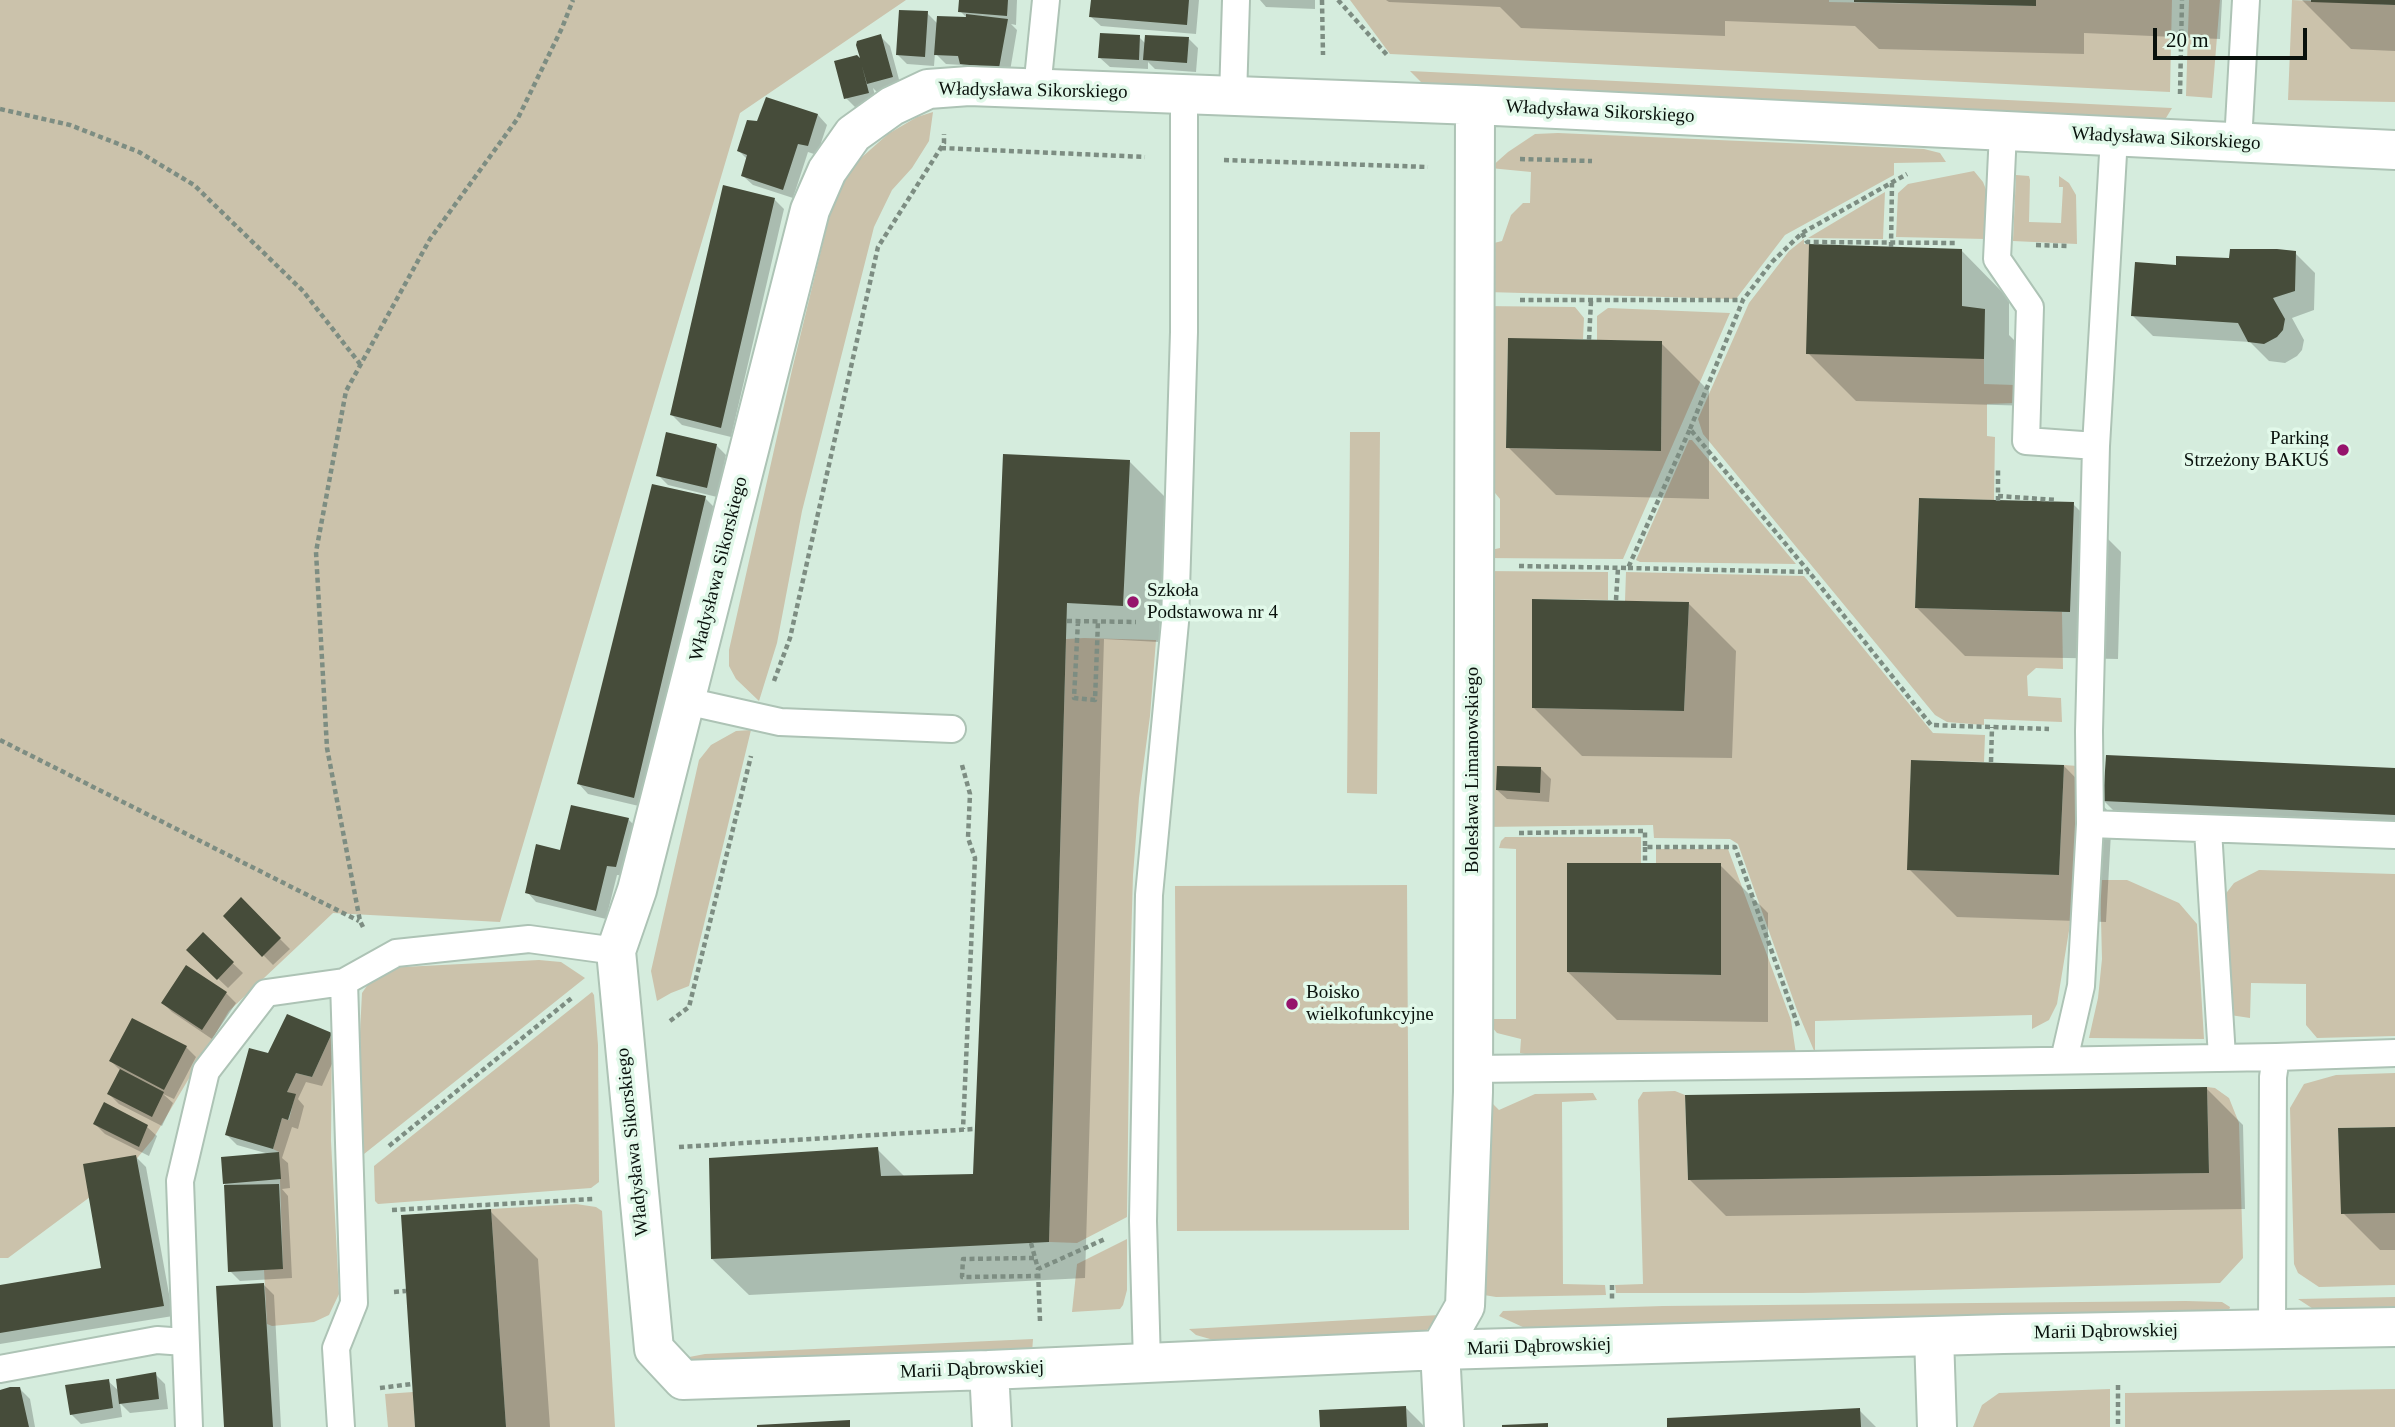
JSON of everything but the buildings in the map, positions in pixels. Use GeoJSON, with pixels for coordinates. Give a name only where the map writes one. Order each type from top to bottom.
{"type":"FeatureCollection","features":[{"type":"Feature","properties":{"kind":"street","name":"Władysława Sikorskiego"},"geometry":{"type":"LineString","coordinates":[[683,1380],[654,1349],[616,959],[637,890],[810,210],[827,171],[853,134],[892,106],[928,89],[969,86],[1475,105],[2395,150]]}},
{"type":"Feature","properties":{"kind":"street","name":"Bolesława Limanowskiego"},"geometry":{"type":"LineString","coordinates":[[1440,1350],[1465,1306],[1473,1069],[1475,105]]}},
{"type":"Feature","properties":{"kind":"street","name":"Marii Dąbrowskiej"},"geometry":{"type":"LineString","coordinates":[[683,1380],[989,1370],[1440,1350],[1934,1336],[2395,1327]]}},
{"type":"Feature","properties":{"kind":"street"},"geometry":{"type":"LineString","coordinates":[[1934,1336],[1937,1427]]}},
{"type":"Feature","properties":{"kind":"street"},"geometry":{"type":"LineString","coordinates":[[1440,1350],[1444,1427]]}},
{"type":"Feature","properties":{"kind":"street"},"geometry":{"type":"LineString","coordinates":[[989,1370],[992,1427]]}},
{"type":"Feature","properties":{"kind":"lane"},"geometry":{"type":"LineString","coordinates":[[1037,89],[1046,0]]}},
{"type":"Feature","properties":{"kind":"lane"},"geometry":{"type":"LineString","coordinates":[[1233,97],[1237,0]]}},
{"type":"Feature","properties":{"kind":"lane"},"geometry":{"type":"LineString","coordinates":[[2238,142],[2238,102],[2246,0]]}},
{"type":"Feature","properties":{"kind":"lane"},"geometry":{"type":"LineString","coordinates":[[1147,1363],[1143,1221],[1149,895],[1174,622],[1184,332],[1184,95]]}},
{"type":"Feature","properties":{"kind":"lane"},"geometry":{"type":"LineString","coordinates":[[2003,132],[1997,259],[2030,307],[2026,441],[2095,446]]}},
{"type":"Feature","properties":{"kind":"lane"},"geometry":{"type":"LineString","coordinates":[[2064,1060],[2081,986],[2090,824],[2089,730],[2095,446],[2114,137]]}},
{"type":"Feature","properties":{"kind":"lane"},"geometry":{"type":"LineString","coordinates":[[685,701],[780,722],[952,729]]}},
{"type":"Feature","properties":{"kind":"lane"},"geometry":{"type":"LineString","coordinates":[[2090,824],[2395,835]]}},
{"type":"Feature","properties":{"kind":"lane"},"geometry":{"type":"LineString","coordinates":[[2208,830],[2222,1057]]}},
{"type":"Feature","properties":{"kind":"lane"},"geometry":{"type":"LineString","coordinates":[[189,1427],[180,1181],[206,1071],[265,993],[344,982],[396,953],[529,939],[616,959]]}},
{"type":"Feature","properties":{"kind":"lane"},"geometry":{"type":"LineString","coordinates":[[341,1427],[336,1348],[354,1303],[344,982]]}},
{"type":"Feature","properties":{"kind":"lane"},"geometry":{"type":"LineString","coordinates":[[1473,1069],[2276,1057],[2395,1052]]}},
{"type":"Feature","properties":{"kind":"lane"},"geometry":{"type":"LineString","coordinates":[[2272,1328],[2273,1077],[2276,1057]]}},
{"type":"Feature","properties":{"kind":"lane"},"geometry":{"type":"LineString","coordinates":[[0,1369],[157,1340],[185,1342]]}},
{"type":"Feature","properties":{"kind":"path"},"geometry":{"type":"LineString","coordinates":[[0,740],[360,921],[327,748],[316,552],[346,391],[430,239],[518,118],[573,0]]}},
{"type":"Feature","properties":{"kind":"path"},"geometry":{"type":"LineString","coordinates":[[2180,99],[2182,0]]}},
{"type":"Feature","properties":{"kind":"path"},"geometry":{"type":"LineString","coordinates":[[624,1053],[689,1007],[761,718],[790,638],[877,247],[944,143],[945,88]]}},
{"type":"Feature","properties":{"kind":"path"},"geometry":{"type":"LineString","coordinates":[[0,109],[70,125],[139,152],[194,185],[303,291],[360,364]]}},
{"type":"Feature","properties":{"kind":"path"},"geometry":{"type":"LineString","coordinates":[[1628,568],[1690,429],[1743,300],[1772,262],[1802,233],[1905,174],[1919,173]]}},
{"type":"Feature","properties":{"kind":"path"},"geometry":{"type":"LineString","coordinates":[[1891,245],[1892,182]]}},
{"type":"Feature","properties":{"kind":"path"},"geometry":{"type":"LineString","coordinates":[[1802,233],[1807,242],[2106,248]]}},
{"type":"Feature","properties":{"kind":"path"},"geometry":{"type":"LineString","coordinates":[[1474,299],[1743,300]]}},
{"type":"Feature","properties":{"kind":"path"},"geometry":{"type":"LineString","coordinates":[[1589,340],[1591,301]]}},
{"type":"Feature","properties":{"kind":"path"},"geometry":{"type":"LineString","coordinates":[[1690,429],[1931,724],[2089,730]]}},
{"type":"Feature","properties":{"kind":"path"},"geometry":{"type":"LineString","coordinates":[[1998,496],[2094,502]]}},
{"type":"Feature","properties":{"kind":"path"},"geometry":{"type":"LineString","coordinates":[[1473,565],[1809,572]]}},
{"type":"Feature","properties":{"kind":"path"},"geometry":{"type":"LineString","coordinates":[[1616,600],[1618,568]]}},
{"type":"Feature","properties":{"kind":"path"},"geometry":{"type":"LineString","coordinates":[[1067,621],[1174,622]]}},
{"type":"Feature","properties":{"kind":"path"},"geometry":{"type":"LineString","coordinates":[[1078,621],[1074,698],[1095,700],[1098,621]]}},
{"type":"Feature","properties":{"kind":"path"},"geometry":{"type":"LineString","coordinates":[[1990,762],[1992,727]]}},
{"type":"Feature","properties":{"kind":"path"},"geometry":{"type":"LineString","coordinates":[[952,729],[970,794],[968,838],[975,858],[963,1129]]}},
{"type":"Feature","properties":{"kind":"path"},"geometry":{"type":"LineString","coordinates":[[1473,833],[1645,831],[1645,863]]}},
{"type":"Feature","properties":{"kind":"path"},"geometry":{"type":"LineString","coordinates":[[1645,847],[1735,847],[1801,1035],[1808,1065]]}},
{"type":"Feature","properties":{"kind":"path"},"geometry":{"type":"LineString","coordinates":[[384,1150],[616,959]]}},
{"type":"Feature","properties":{"kind":"path"},"geometry":{"type":"LineString","coordinates":[[667,1148],[974,1129]]}},
{"type":"Feature","properties":{"kind":"path"},"geometry":{"type":"LineString","coordinates":[[380,1211],[599,1199]]}},
{"type":"Feature","properties":{"kind":"path"},"geometry":{"type":"LineString","coordinates":[[1038,1269],[1143,1221]]}},
{"type":"Feature","properties":{"kind":"path"},"geometry":{"type":"LineString","coordinates":[[1031,1243],[1038,1269],[1041,1328]]}},
{"type":"Feature","properties":{"kind":"path"},"geometry":{"type":"LineString","coordinates":[[1034,1258],[963,1259],[962,1277],[1038,1276]]}},
{"type":"Feature","properties":{"kind":"path"},"geometry":{"type":"LineString","coordinates":[[1612,1285],[1612,1304]]}},
{"type":"Feature","properties":{"kind":"path"},"geometry":{"type":"LineString","coordinates":[[378,1375],[380,1401]]}},
{"type":"Feature","properties":{"kind":"path"},"geometry":{"type":"LineString","coordinates":[[386,1387],[412,1384]]}},
{"type":"Feature","properties":{"kind":"path"},"geometry":{"type":"LineString","coordinates":[[2118,1385],[2118,1427]]}},
{"type":"Feature","properties":{"kind":"shaded area"},"geometry":{"type":"Polygon","coordinates":[[[0,0],[906,0],[740,113],[500,922],[333,913],[229,1011],[153,1139],[129,1168],[8,1258],[0,1258],[0,0]]]}},
{"type":"Feature","properties":{"kind":"shaded area"},"geometry":{"type":"Polygon","coordinates":[[[1350,0],[1829,0],[2036,6],[2036,0],[2172,0],[2170,92],[1390,54],[1350,0]]]}},
{"type":"Feature","properties":{"kind":"shaded area"},"geometry":{"type":"Polygon","coordinates":[[[2189,0],[2220,0],[2212,98],[2186,96],[2189,0]]]}},
{"type":"Feature","properties":{"kind":"shaded area"},"geometry":{"type":"Polygon","coordinates":[[[2292,0],[2395,5],[2395,102],[2288,100],[2292,0]]]}},
{"type":"Feature","properties":{"kind":"shaded area"},"geometry":{"type":"Polygon","coordinates":[[[1410,71],[2172,108],[2163,123],[1425,86],[1410,71]]]}},
{"type":"Feature","properties":{"kind":"shaded area"},"geometry":{"type":"Polygon","coordinates":[[[933,112],[929,141],[912,168],[892,190],[874,227],[802,511],[777,643],[759,701],[736,679],[729,666],[729,650],[833,201],[843,179],[861,158],[888,134],[917,117],[933,112]]]}},
{"type":"Feature","properties":{"kind":"shaded area"},"geometry":{"type":"Polygon","coordinates":[[[1535,134],[1924,149],[1940,153],[1946,162],[1894,163],[1894,175],[1785,235],[1736,299],[1487,292],[1490,244],[1502,241],[1511,215],[1523,203],[1530,203],[1531,172],[1490,168],[1535,134]]]}},
{"type":"Feature","properties":{"kind":"shaded area"},"geometry":{"type":"Polygon","coordinates":[[[1974,171],[1987,192],[1986,239],[1896,237],[1898,193],[1908,184],[1974,171]]]}},
{"type":"Feature","properties":{"kind":"shaded area"},"geometry":{"type":"Polygon","coordinates":[[[2016,175],[2029,176],[2029,222],[2061,223],[2063,187],[2059,187],[2059,176],[2069,183],[2076,195],[2077,244],[2013,241],[2016,175]]]}},
{"type":"Feature","properties":{"kind":"shaded area"},"geometry":{"type":"Polygon","coordinates":[[[1885,192],[1883,239],[1808,238],[1885,192]]]}},
{"type":"Feature","properties":{"kind":"shaded area"},"geometry":{"type":"Polygon","coordinates":[[[1804,239],[1804,244],[1809,244],[1984,359],[1984,384],[2016,385],[2015,403],[1987,404],[1987,436],[1995,437],[1994,500],[1919,498],[1915,608],[2062,612],[2063,669],[2036,668],[2027,676],[2028,696],[2061,698],[2062,722],[1984,719],[1984,725],[1947,722],[1935,715],[1703,434],[1698,419],[1749,303],[1789,251],[1804,239]]]}},
{"type":"Feature","properties":{"kind":"shaded area"},"geometry":{"type":"Polygon","coordinates":[[[1481,306],[1575,307],[1584,318],[1583,339],[1508,339],[1506,448],[1661,451],[1662,341],[1597,340],[1597,316],[1608,308],[1730,313],[1623,559],[1482,558],[1481,552],[1500,548],[1500,499],[1481,476],[1481,306]]]}},
{"type":"Feature","properties":{"kind":"shaded area"},"geometry":{"type":"Polygon","coordinates":[[[1350,432],[1380,432],[1377,794],[1347,793],[1350,432]]]}},
{"type":"Feature","properties":{"kind":"shaded area"},"geometry":{"type":"Polygon","coordinates":[[[1689,440],[1692,440],[1796,564],[1636,560],[1689,440]]]}},
{"type":"Feature","properties":{"kind":"shaded area"},"geometry":{"type":"Polygon","coordinates":[[[1482,571],[1608,572],[1608,600],[1532,599],[1532,708],[1684,711],[1689,602],[1625,601],[1626,572],[1804,576],[1933,733],[1985,735],[1984,762],[1911,760],[1908,870],[2059,875],[2064,765],[2078,766],[2076,888],[2057,1004],[2049,1020],[2032,1029],[2032,1015],[1815,1021],[1815,1053],[1738,844],[1730,839],[1654,838],[1653,825],[1480,827],[1482,571]]]}},
{"type":"Feature","properties":{"kind":"shaded area"},"geometry":{"type":"Polygon","coordinates":[[[1066,639],[1156,640],[1133,875],[1127,1217],[1077,1243],[1049,1242],[1066,639]]]}},
{"type":"Feature","properties":{"kind":"shaded area"},"geometry":{"type":"Polygon","coordinates":[[[751,730],[689,986],[657,1001],[651,971],[699,760],[711,745],[736,731],[751,730]]]}},
{"type":"Feature","properties":{"kind":"shaded area"},"geometry":{"type":"Polygon","coordinates":[[[1505,837],[1641,837],[1641,863],[1567,863],[1567,972],[1721,975],[1721,863],[1656,863],[1656,849],[1728,849],[1791,1020],[1796,1054],[1545,1058],[1520,1053],[1521,1039],[1497,1033],[1490,1025],[1490,1019],[1516,1019],[1516,849],[1499,848],[1505,837]]]}},
{"type":"Feature","properties":{"kind":"shaded area"},"geometry":{"type":"Polygon","coordinates":[[[2259,870],[2395,874],[2395,1036],[2317,1038],[2306,1025],[2306,984],[2251,983],[2250,1018],[2230,1015],[2224,896],[2234,883],[2259,870]]]}},
{"type":"Feature","properties":{"kind":"shaded area"},"geometry":{"type":"Polygon","coordinates":[[[2100,880],[2127,880],[2179,903],[2197,924],[2204,1039],[2089,1038],[2098,998],[2102,959],[2100,880]]]}},
{"type":"Feature","properties":{"kind":"shaded area","name":"Boisko wielkofunkcyjne"},"geometry":{"type":"Polygon","coordinates":[[[1407,885],[1409,1230],[1177,1231],[1175,886],[1407,885]]]}},
{"type":"Feature","properties":{"kind":"shaded area"},"geometry":{"type":"Polygon","coordinates":[[[539,960],[561,962],[585,978],[359,1158],[362,993],[373,977],[384,968],[539,960]]]}},
{"type":"Feature","properties":{"kind":"shaded area"},"geometry":{"type":"Polygon","coordinates":[[[592,992],[598,1045],[599,1182],[591,1188],[378,1204],[375,1201],[374,1166],[592,992]]]}},
{"type":"Feature","properties":{"kind":"shaded area"},"geometry":{"type":"Polygon","coordinates":[[[332,1033],[331,1141],[339,1294],[329,1315],[314,1322],[272,1326],[267,1324],[264,1270],[283,1268],[279,1152],[273,1149],[282,1118],[289,1120],[295,1095],[287,1092],[296,1073],[312,1077],[332,1033]]]}},
{"type":"Feature","properties":{"kind":"shaded area"},"geometry":{"type":"Polygon","coordinates":[[[2395,1073],[2395,1127],[2338,1128],[2342,1214],[2395,1213],[2395,1285],[2319,1287],[2298,1273],[2294,1264],[2290,1108],[2304,1084],[2336,1075],[2395,1073]]]}},
{"type":"Feature","properties":{"kind":"shaded area"},"geometry":{"type":"Polygon","coordinates":[[[2207,1087],[2215,1088],[2229,1098],[2239,1123],[2243,1258],[2220,1283],[1803,1293],[1616,1293],[1615,1285],[1643,1284],[1638,1100],[1643,1092],[1675,1091],[1685,1095],[1688,1180],[2209,1173],[2207,1087]]]}},
{"type":"Feature","properties":{"kind":"shaded area"},"geometry":{"type":"Polygon","coordinates":[[[1593,1093],[1597,1100],[1562,1102],[1563,1284],[1605,1285],[1606,1295],[1484,1295],[1487,1113],[1493,1104],[1499,1110],[1535,1094],[1593,1093]]]}},
{"type":"Feature","properties":{"kind":"shaded area"},"geometry":{"type":"Polygon","coordinates":[[[576,1204],[596,1207],[602,1211],[615,1427],[506,1427],[491,1209],[576,1204]]]}},
{"type":"Feature","properties":{"kind":"shaded area"},"geometry":{"type":"Polygon","coordinates":[[[1127,1239],[1127,1290],[1120,1309],[1072,1312],[1077,1264],[1127,1239]]]}},
{"type":"Feature","properties":{"kind":"shaded area"},"geometry":{"type":"Polygon","coordinates":[[[2395,1297],[2395,1318],[2321,1314],[2298,1299],[2395,1297]]]}},
{"type":"Feature","properties":{"kind":"shaded area"},"geometry":{"type":"Polygon","coordinates":[[[2222,1302],[2230,1307],[2226,1320],[1527,1329],[1499,1316],[1503,1311],[1663,1306],[2222,1302]]]}},
{"type":"Feature","properties":{"kind":"shaded area"},"geometry":{"type":"Polygon","coordinates":[[[1440,1315],[1422,1334],[1224,1343],[1196,1335],[1189,1329],[1440,1315]]]}},
{"type":"Feature","properties":{"kind":"shaded area"},"geometry":{"type":"Polygon","coordinates":[[[1033,1339],[1032,1353],[710,1370],[684,1358],[705,1354],[1033,1339]]]}},
{"type":"Feature","properties":{"kind":"shaded area"},"geometry":{"type":"Polygon","coordinates":[[[2110,1389],[2110,1427],[1973,1427],[1982,1405],[1999,1393],[2110,1389]]]}},
{"type":"Feature","properties":{"kind":"shaded area"},"geometry":{"type":"Polygon","coordinates":[[[2395,1389],[2395,1427],[2125,1427],[2125,1393],[2395,1389]]]}},
{"type":"Feature","properties":{"kind":"shaded area"},"geometry":{"type":"Polygon","coordinates":[[[413,1392],[415,1427],[388,1427],[385,1394],[413,1392]]]}},
{"type":"Feature","properties":{"kind":"place","name":"Parking Strzeżony BAKUŚ"},"geometry":{"type":"Point","coordinates":[2343,450]}},
{"type":"Feature","properties":{"kind":"place","name":"Szkoła Podstawowa nr 4"},"geometry":{"type":"Point","coordinates":[1133,602]}},
{"type":"Feature","properties":{"kind":"place","name":"Boisko wielkofunkcyjne"},"geometry":{"type":"Point","coordinates":[1292,1004]}}]}
